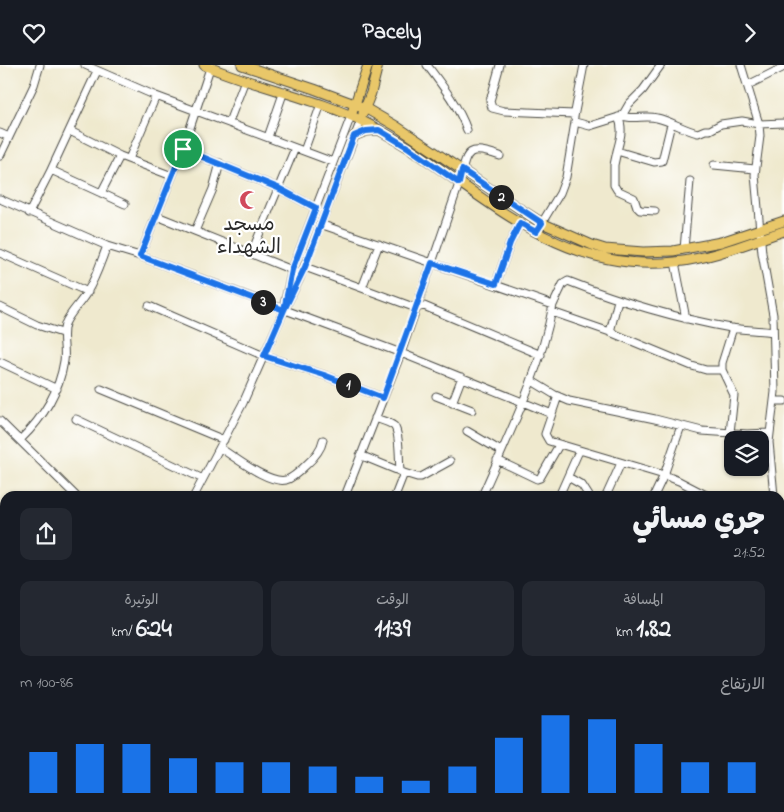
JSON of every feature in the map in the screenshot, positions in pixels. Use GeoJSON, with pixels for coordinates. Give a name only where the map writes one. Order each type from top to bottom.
{"type":"FeatureCollection","features":[{"type":"Feature","properties":{"kind":"main road"},"geometry":{"type":"LineString","coordinates":[[242,65],[365,108],[542,223],[605,249],[643,253],[684,249],[761,233],[784,231]]}},
{"type":"Feature","properties":{"kind":"main road"},"geometry":{"type":"LineString","coordinates":[[351,116],[368,65]]}},
{"type":"Feature","properties":{"kind":"main road"},"geometry":{"type":"LineString","coordinates":[[361,120],[378,65]]}},
{"type":"Feature","properties":{"kind":"main road"},"geometry":{"type":"LineString","coordinates":[[208,66],[321,104],[361,120],[409,148],[520,223],[566,247],[607,259],[636,263],[675,262],[720,253],[784,221]]}},
{"type":"Feature","properties":{"kind":"main road"},"geometry":{"type":"LineString","coordinates":[[354,136],[366,131],[379,130]]}},
{"type":"Feature","properties":{"kind":"street"},"geometry":{"type":"LineString","coordinates":[[0,156],[34,85],[40,65]]}},
{"type":"Feature","properties":{"kind":"street"},"geometry":{"type":"LineString","coordinates":[[85,65],[156,96],[333,162]]}},
{"type":"Feature","properties":{"kind":"street"},"geometry":{"type":"LineString","coordinates":[[427,65],[442,85],[467,130]]}},
{"type":"Feature","properties":{"kind":"street"},"geometry":{"type":"LineString","coordinates":[[500,65],[490,101],[492,108],[504,111],[574,114]]}},
{"type":"Feature","properties":{"kind":"street"},"geometry":{"type":"LineString","coordinates":[[536,232],[560,193],[566,177],[575,122],[574,114],[584,65]]}},
{"type":"Feature","properties":{"kind":"street"},"geometry":{"type":"LineString","coordinates":[[655,211],[640,210],[631,196],[617,190],[613,179],[621,132],[620,117],[661,65]]}},
{"type":"Feature","properties":{"kind":"street"},"geometry":{"type":"LineString","coordinates":[[741,65],[759,124],[760,136],[755,169],[756,198],[773,315],[774,401],[769,433],[774,491]]}},
{"type":"Feature","properties":{"kind":"street"},"geometry":{"type":"LineString","coordinates":[[140,256],[183,149],[208,66]]}},
{"type":"Feature","properties":{"kind":"street"},"geometry":{"type":"LineString","coordinates":[[748,85],[784,67]]}},
{"type":"Feature","properties":{"kind":"street"},"geometry":{"type":"LineString","coordinates":[[28,213],[51,170],[98,71]]}},
{"type":"Feature","properties":{"kind":"street"},"geometry":{"type":"LineString","coordinates":[[229,122],[245,80]]}},
{"type":"Feature","properties":{"kind":"street"},"geometry":{"type":"LineString","coordinates":[[268,137],[284,91]]}},
{"type":"Feature","properties":{"kind":"street"},"geometry":{"type":"LineString","coordinates":[[129,159],[156,96]]}},
{"type":"Feature","properties":{"kind":"street"},"geometry":{"type":"LineString","coordinates":[[304,151],[321,104]]}},
{"type":"Feature","properties":{"kind":"street"},"geometry":{"type":"LineString","coordinates":[[284,310],[292,270],[351,116]]}},
{"type":"Feature","properties":{"kind":"street"},"geometry":{"type":"LineString","coordinates":[[575,122],[590,126],[620,117],[657,118],[687,131],[700,133],[703,130],[710,130],[720,124],[742,121],[759,124],[784,123]]}},
{"type":"Feature","properties":{"kind":"street"},"geometry":{"type":"LineString","coordinates":[[197,491],[220,448],[305,267],[361,120]]}},
{"type":"Feature","properties":{"kind":"street"},"geometry":{"type":"LineString","coordinates":[[617,151],[650,161],[661,162],[671,124]]}},
{"type":"Feature","properties":{"kind":"street"},"geometry":{"type":"LineString","coordinates":[[70,131],[120,156],[172,176]]}},
{"type":"Feature","properties":{"kind":"street"},"geometry":{"type":"LineString","coordinates":[[0,133],[9,137]]}},
{"type":"Feature","properties":{"kind":"street"},"geometry":{"type":"LineString","coordinates":[[251,254],[295,148]]}},
{"type":"Feature","properties":{"kind":"street"},"geometry":{"type":"LineString","coordinates":[[183,149],[278,188],[316,208]]}},
{"type":"Feature","properties":{"kind":"street"},"geometry":{"type":"LineString","coordinates":[[347,491],[400,353],[459,183],[466,157],[472,150],[500,156]]}},
{"type":"Feature","properties":{"kind":"street"},"geometry":{"type":"LineString","coordinates":[[102,193],[120,156]]}},
{"type":"Feature","properties":{"kind":"street"},"geometry":{"type":"LineString","coordinates":[[195,231],[213,189],[220,163]]}},
{"type":"Feature","properties":{"kind":"street"},"geometry":{"type":"LineString","coordinates":[[714,165],[755,169]]}},
{"type":"Feature","properties":{"kind":"street"},"geometry":{"type":"LineString","coordinates":[[51,170],[125,204]]}},
{"type":"Feature","properties":{"kind":"street"},"geometry":{"type":"LineString","coordinates":[[684,249],[690,181]]}},
{"type":"Feature","properties":{"kind":"street"},"geometry":{"type":"LineString","coordinates":[[0,199],[28,213],[108,246],[140,256],[400,353],[552,414]]}},
{"type":"Feature","properties":{"kind":"street"},"geometry":{"type":"LineString","coordinates":[[157,216],[292,270]]}},
{"type":"Feature","properties":{"kind":"street"},"geometry":{"type":"LineString","coordinates":[[496,284],[510,243],[520,223]]}},
{"type":"Feature","properties":{"kind":"street"},"geometry":{"type":"LineString","coordinates":[[320,224],[496,284],[692,366],[706,370],[722,370]]}},
{"type":"Feature","properties":{"kind":"street"},"geometry":{"type":"LineString","coordinates":[[362,288],[379,244]]}},
{"type":"Feature","properties":{"kind":"street"},"geometry":{"type":"LineString","coordinates":[[20,440],[42,416],[57,389],[64,361],[65,348],[62,333],[67,320],[88,292],[108,246]]}},
{"type":"Feature","properties":{"kind":"street"},"geometry":{"type":"LineString","coordinates":[[0,253],[88,292]]}},
{"type":"Feature","properties":{"kind":"street"},"geometry":{"type":"LineString","coordinates":[[675,262],[686,319]]}},
{"type":"Feature","properties":{"kind":"street"},"geometry":{"type":"LineString","coordinates":[[305,267],[416,308],[424,306],[541,355]]}},
{"type":"Feature","properties":{"kind":"street"},"geometry":{"type":"LineString","coordinates":[[484,491],[532,381],[541,355],[552,309],[563,284],[568,281],[618,300],[686,319],[733,329],[773,332]]}},
{"type":"Feature","properties":{"kind":"street"},"geometry":{"type":"LineString","coordinates":[[610,332],[618,300]]}},
{"type":"Feature","properties":{"kind":"street"},"geometry":{"type":"LineString","coordinates":[[149,305],[264,356],[324,375],[383,398]]}},
{"type":"Feature","properties":{"kind":"street"},"geometry":{"type":"LineString","coordinates":[[0,307],[37,325],[62,333]]}},
{"type":"Feature","properties":{"kind":"street"},"geometry":{"type":"LineString","coordinates":[[730,431],[734,395],[722,370],[722,363],[733,329]]}},
{"type":"Feature","properties":{"kind":"street"},"geometry":{"type":"LineString","coordinates":[[0,361],[57,389]]}},
{"type":"Feature","properties":{"kind":"street"},"geometry":{"type":"LineString","coordinates":[[452,403],[462,377]]}},
{"type":"Feature","properties":{"kind":"street"},"geometry":{"type":"LineString","coordinates":[[532,381],[570,401],[702,431],[724,433]]}},
{"type":"Feature","properties":{"kind":"street"},"geometry":{"type":"LineString","coordinates":[[100,389],[224,439]]}},
{"type":"Feature","properties":{"kind":"street"},"geometry":{"type":"LineString","coordinates":[[436,396],[472,410]]}},
{"type":"Feature","properties":{"kind":"street"},"geometry":{"type":"LineString","coordinates":[[558,396],[545,437],[549,441],[664,475],[698,491]]}},
{"type":"Feature","properties":{"kind":"street"},"geometry":{"type":"LineString","coordinates":[[774,401],[784,401]]}},
{"type":"Feature","properties":{"kind":"street"},"geometry":{"type":"LineString","coordinates":[[375,417],[396,429],[402,472],[396,491]]}},
{"type":"Feature","properties":{"kind":"street"},"geometry":{"type":"LineString","coordinates":[[76,419],[203,479]]}},
{"type":"Feature","properties":{"kind":"street"},"geometry":{"type":"LineString","coordinates":[[0,422],[71,491]]}},
{"type":"Feature","properties":{"kind":"street"},"geometry":{"type":"LineString","coordinates":[[656,491],[681,426]]}},
{"type":"Feature","properties":{"kind":"street"},"geometry":{"type":"LineString","coordinates":[[467,431],[501,451]]}},
{"type":"Feature","properties":{"kind":"street"},"geometry":{"type":"LineString","coordinates":[[220,448],[250,468],[284,481],[290,479],[311,461],[323,441]]}},
{"type":"Feature","properties":{"kind":"street"},"geometry":{"type":"LineString","coordinates":[[497,460],[537,479],[540,478],[559,445]]}},
{"type":"Feature","properties":{"kind":"street"},"geometry":{"type":"LineString","coordinates":[[562,491],[579,451]]}},
{"type":"Feature","properties":{"kind":"street"},"geometry":{"type":"LineString","coordinates":[[360,455],[417,477],[421,477],[450,461]]}},
{"type":"Feature","properties":{"kind":"street"},"geometry":{"type":"LineString","coordinates":[[608,491],[621,463]]}},
{"type":"Feature","properties":{"kind":"street"},"geometry":{"type":"LineString","coordinates":[[568,477],[582,485],[586,491]]}},
{"type":"Feature","properties":{"kind":"street"},"geometry":{"type":"LineString","coordinates":[[551,812],[563,812]]}},
{"type":"Feature","properties":{"kind":"place","name":"مسجد الشهداء"},"geometry":{"type":"Point","coordinates":[249,200]}},
{"type":"Feature","properties":{"kind":"route"},"geometry":{"type":"LineString","coordinates":[[183,149],[140,256],[284,310],[305,267],[354,136],[370,130],[379,130],[409,148],[459,183],[462,170],[542,223],[536,232],[520,223],[510,243],[496,284],[432,263],[383,398],[324,375],[264,356],[284,310],[286,291],[292,270],[316,208],[278,188],[183,149]]}}]}
